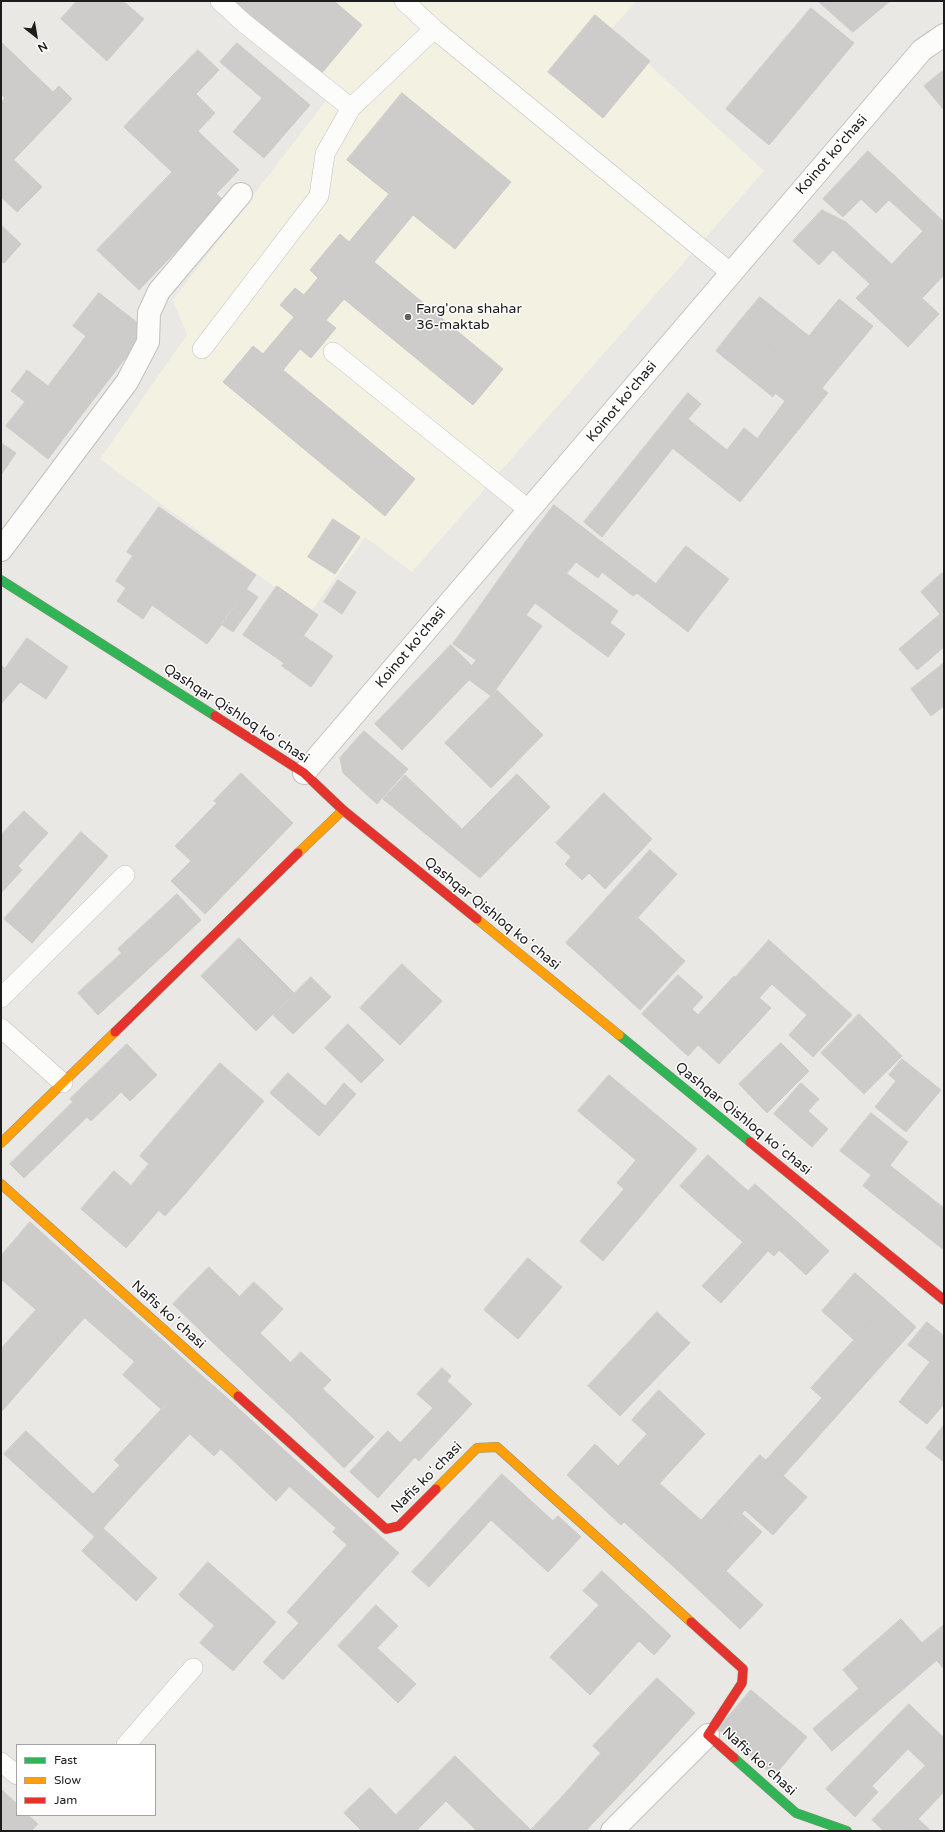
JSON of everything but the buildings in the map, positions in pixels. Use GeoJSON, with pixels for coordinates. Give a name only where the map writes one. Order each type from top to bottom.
{"type":"FeatureCollection","features":[{"type":"Feature","properties":{"kind":"street","name":"Koinot ko'chasi"},"geometry":{"type":"LineString","coordinates":[[304,773],[922,50],[944,35]]}},
{"type":"Feature","properties":{"kind":"street"},"geometry":{"type":"LineString","coordinates":[[1,550],[128,382],[148,342],[150,313],[159,291],[241,194]]}},
{"type":"Feature","properties":{"kind":"street","name":"Qashqar Qishloq koʻchasi"},"geometry":{"type":"LineString","coordinates":[[1,580],[304,773],[343,810],[944,1300]]}},
{"type":"Feature","properties":{"kind":"street"},"geometry":{"type":"LineString","coordinates":[[1,1143],[343,810]]}},
{"type":"Feature","properties":{"kind":"street","name":"Nafis koʻchasi"},"geometry":{"type":"LineString","coordinates":[[1,1184],[386,1528],[399,1526],[476,1448],[497,1447],[743,1669],[742,1683],[708,1735],[796,1813],[847,1831]]}},
{"type":"Feature","properties":{"kind":"street"},"geometry":{"type":"LineString","coordinates":[[612,1831],[708,1735]]}},
{"type":"Feature","properties":{"kind":"lane"},"geometry":{"type":"LineString","coordinates":[[220,1],[244,23],[351,108]]}},
{"type":"Feature","properties":{"kind":"lane"},"geometry":{"type":"LineString","coordinates":[[404,1],[434,29],[731,273]]}},
{"type":"Feature","properties":{"kind":"lane"},"geometry":{"type":"LineString","coordinates":[[202,349],[319,196],[325,154],[351,108],[434,29]]}},
{"type":"Feature","properties":{"kind":"lane"},"geometry":{"type":"LineString","coordinates":[[333,352],[529,510]]}},
{"type":"Feature","properties":{"kind":"lane"},"geometry":{"type":"LineString","coordinates":[[1,998],[125,875]]}},
{"type":"Feature","properties":{"kind":"lane"},"geometry":{"type":"LineString","coordinates":[[1,1028],[63,1083]]}},
{"type":"Feature","properties":{"kind":"lane"},"geometry":{"type":"LineString","coordinates":[[127,1744],[193,1668]]}},
{"type":"Feature","properties":{"kind":"lane"},"geometry":{"type":"LineString","coordinates":[[1,1762],[16,1774]]}},
{"type":"Feature","properties":{"kind":"shaded area","name":"Farg'ona shahar 36-maktab"},"geometry":{"type":"Polygon","coordinates":[[[214,1],[637,1],[611,29],[764,171],[412,572],[365,537],[310,613],[100,459],[187,335],[173,300],[328,98],[214,1]]]}},
{"type":"Feature","properties":{"kind":"traffic: fast"},"geometry":{"type":"LineString","coordinates":[[1,580],[215,716]]}},
{"type":"Feature","properties":{"kind":"traffic: fast"},"geometry":{"type":"LineString","coordinates":[[619,1035],[750,1142]]}},
{"type":"Feature","properties":{"kind":"traffic: fast"},"geometry":{"type":"LineString","coordinates":[[734,1758],[796,1813],[847,1831]]}},
{"type":"Feature","properties":{"kind":"traffic: slow"},"geometry":{"type":"LineString","coordinates":[[298,853],[343,810]]}},
{"type":"Feature","properties":{"kind":"traffic: slow"},"geometry":{"type":"LineString","coordinates":[[477,919],[619,1035]]}},
{"type":"Feature","properties":{"kind":"traffic: slow"},"geometry":{"type":"LineString","coordinates":[[1,1143],[115,1032]]}},
{"type":"Feature","properties":{"kind":"traffic: slow"},"geometry":{"type":"LineString","coordinates":[[1,1184],[238,1396]]}},
{"type":"Feature","properties":{"kind":"traffic: slow"},"geometry":{"type":"LineString","coordinates":[[436,1489],[477,1448],[497,1447],[691,1622]]}},
{"type":"Feature","properties":{"kind":"traffic: jam"},"geometry":{"type":"LineString","coordinates":[[215,716],[304,773],[343,810],[477,919]]}},
{"type":"Feature","properties":{"kind":"traffic: jam"},"geometry":{"type":"LineString","coordinates":[[115,1032],[298,853]]}},
{"type":"Feature","properties":{"kind":"traffic: jam"},"geometry":{"type":"LineString","coordinates":[[750,1142],[944,1300]]}},
{"type":"Feature","properties":{"kind":"traffic: jam"},"geometry":{"type":"LineString","coordinates":[[238,1396],[386,1529],[399,1526],[436,1489]]}},
{"type":"Feature","properties":{"kind":"traffic: jam"},"geometry":{"type":"LineString","coordinates":[[691,1622],[743,1669],[742,1683],[708,1735],[734,1758]]}},
{"type":"Feature","properties":{"kind":"place","name":"Farg'ona shahar 36-maktab"},"geometry":{"type":"Point","coordinates":[408,317]}}]}
